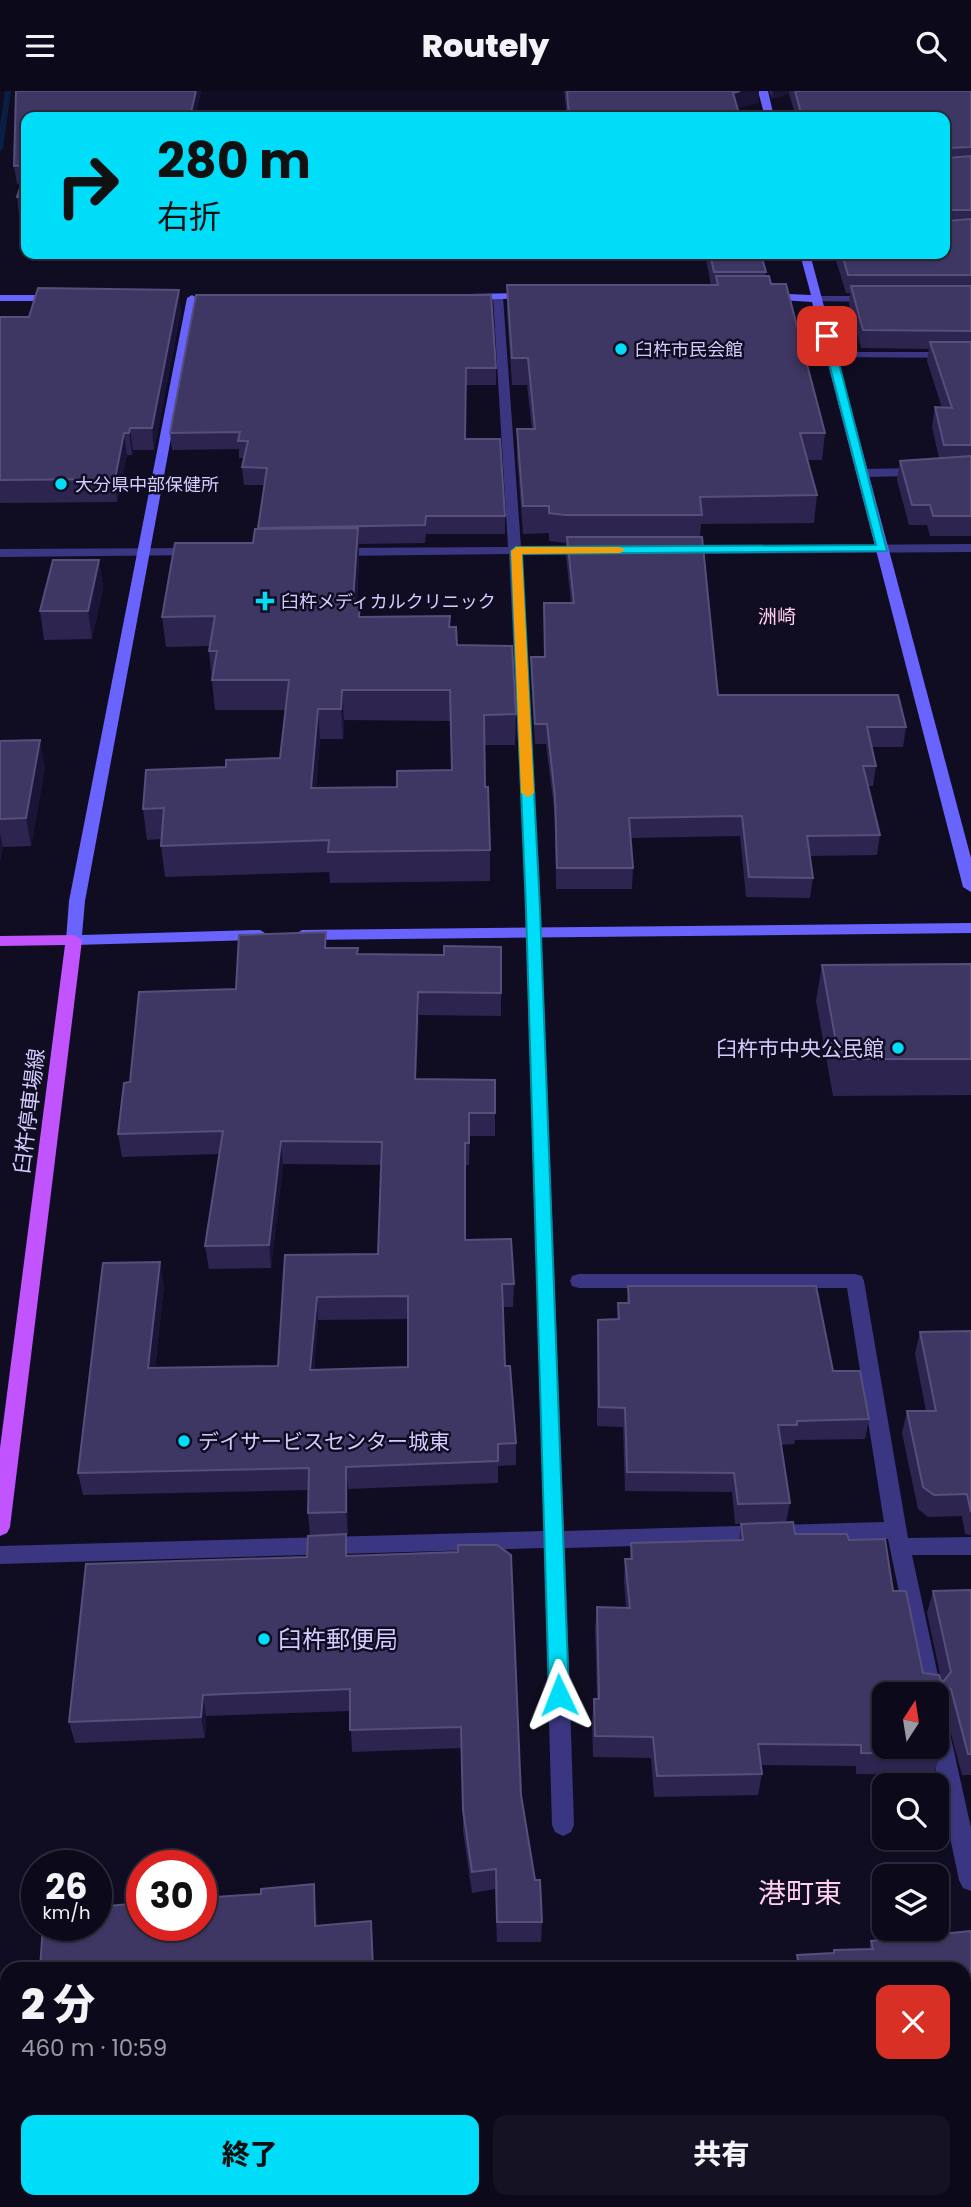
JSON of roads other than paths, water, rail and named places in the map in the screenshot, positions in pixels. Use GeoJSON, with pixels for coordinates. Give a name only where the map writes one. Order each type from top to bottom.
{"type":"FeatureCollection","features":[{"type":"Feature","properties":{"kind":"main road"},"geometry":{"type":"LineString","coordinates":[[0,941],[74,940]]}},
{"type":"Feature","properties":{"kind":"main road","name":"臼杵停車場線"},"geometry":{"type":"LineString","coordinates":[[0,1527],[74,940]]}},
{"type":"Feature","properties":{"kind":"street"},"geometry":{"type":"LineString","coordinates":[[763,91],[769,112]]}},
{"type":"Feature","properties":{"kind":"street"},"geometry":{"type":"LineString","coordinates":[[807,259],[971,887]]}},
{"type":"Feature","properties":{"kind":"street"},"geometry":{"type":"LineString","coordinates":[[458,297],[538,296]]}},
{"type":"Feature","properties":{"kind":"street"},"geometry":{"type":"LineString","coordinates":[[749,296],[880,299]]}},
{"type":"Feature","properties":{"kind":"street"},"geometry":{"type":"LineString","coordinates":[[498,297],[516,551],[533,932],[563,1825]]}},
{"type":"Feature","properties":{"kind":"street"},"geometry":{"type":"LineString","coordinates":[[0,299],[66,298]]}},
{"type":"Feature","properties":{"kind":"street"},"geometry":{"type":"LineString","coordinates":[[192,298],[77,901],[74,940],[971,928]]}},
{"type":"Feature","properties":{"kind":"street"},"geometry":{"type":"LineString","coordinates":[[832,355],[971,355]]}},
{"type":"Feature","properties":{"kind":"street"},"geometry":{"type":"LineString","coordinates":[[863,473],[971,471]]}},
{"type":"Feature","properties":{"kind":"street"},"geometry":{"type":"LineString","coordinates":[[659,550],[971,548]]}},
{"type":"Feature","properties":{"kind":"street"},"geometry":{"type":"LineString","coordinates":[[328,552],[604,550]]}},
{"type":"Feature","properties":{"kind":"street"},"geometry":{"type":"LineString","coordinates":[[0,553],[217,552]]}},
{"type":"Feature","properties":{"kind":"street"},"geometry":{"type":"LineString","coordinates":[[579,1281],[855,1281],[898,1539],[928,1682]]}},
{"type":"Feature","properties":{"kind":"street"},"geometry":{"type":"LineString","coordinates":[[0,1555],[554,1539],[898,1539],[971,1546]]}},
{"type":"Feature","properties":{"kind":"street"},"geometry":{"type":"LineString","coordinates":[[945,1759],[971,1880]]}},
{"type":"Feature","properties":{"kind":"waterway"},"geometry":{"type":"LineString","coordinates":[[0,149],[8,91]]}},
{"type":"Feature","properties":{"kind":"place","name":"臼杵市民会館"},"geometry":{"type":"Point","coordinates":[621,349]}},
{"type":"Feature","properties":{"kind":"place","name":"大分県中部保健所"},"geometry":{"type":"Point","coordinates":[61,484]}},
{"type":"Feature","properties":{"kind":"place","name":"臼杵メディカルクリニック"},"geometry":{"type":"Point","coordinates":[265,601]}},
{"type":"Feature","properties":{"kind":"place","name":"臼杵市中央公民館"},"geometry":{"type":"Point","coordinates":[898,1048]}},
{"type":"Feature","properties":{"kind":"place","name":"デイサービスセンター城東"},"geometry":{"type":"Point","coordinates":[184,1441]}},
{"type":"Feature","properties":{"kind":"place","name":"臼杵郵便局"},"geometry":{"type":"Point","coordinates":[264,1639]}},
{"type":"Feature","properties":{"kind":"district","name":"洲崎"},"geometry":{"type":"Point","coordinates":[777,616]}},
{"type":"Feature","properties":{"kind":"district","name":"港町東"},"geometry":{"type":"Point","coordinates":[800,1893]}}]}
